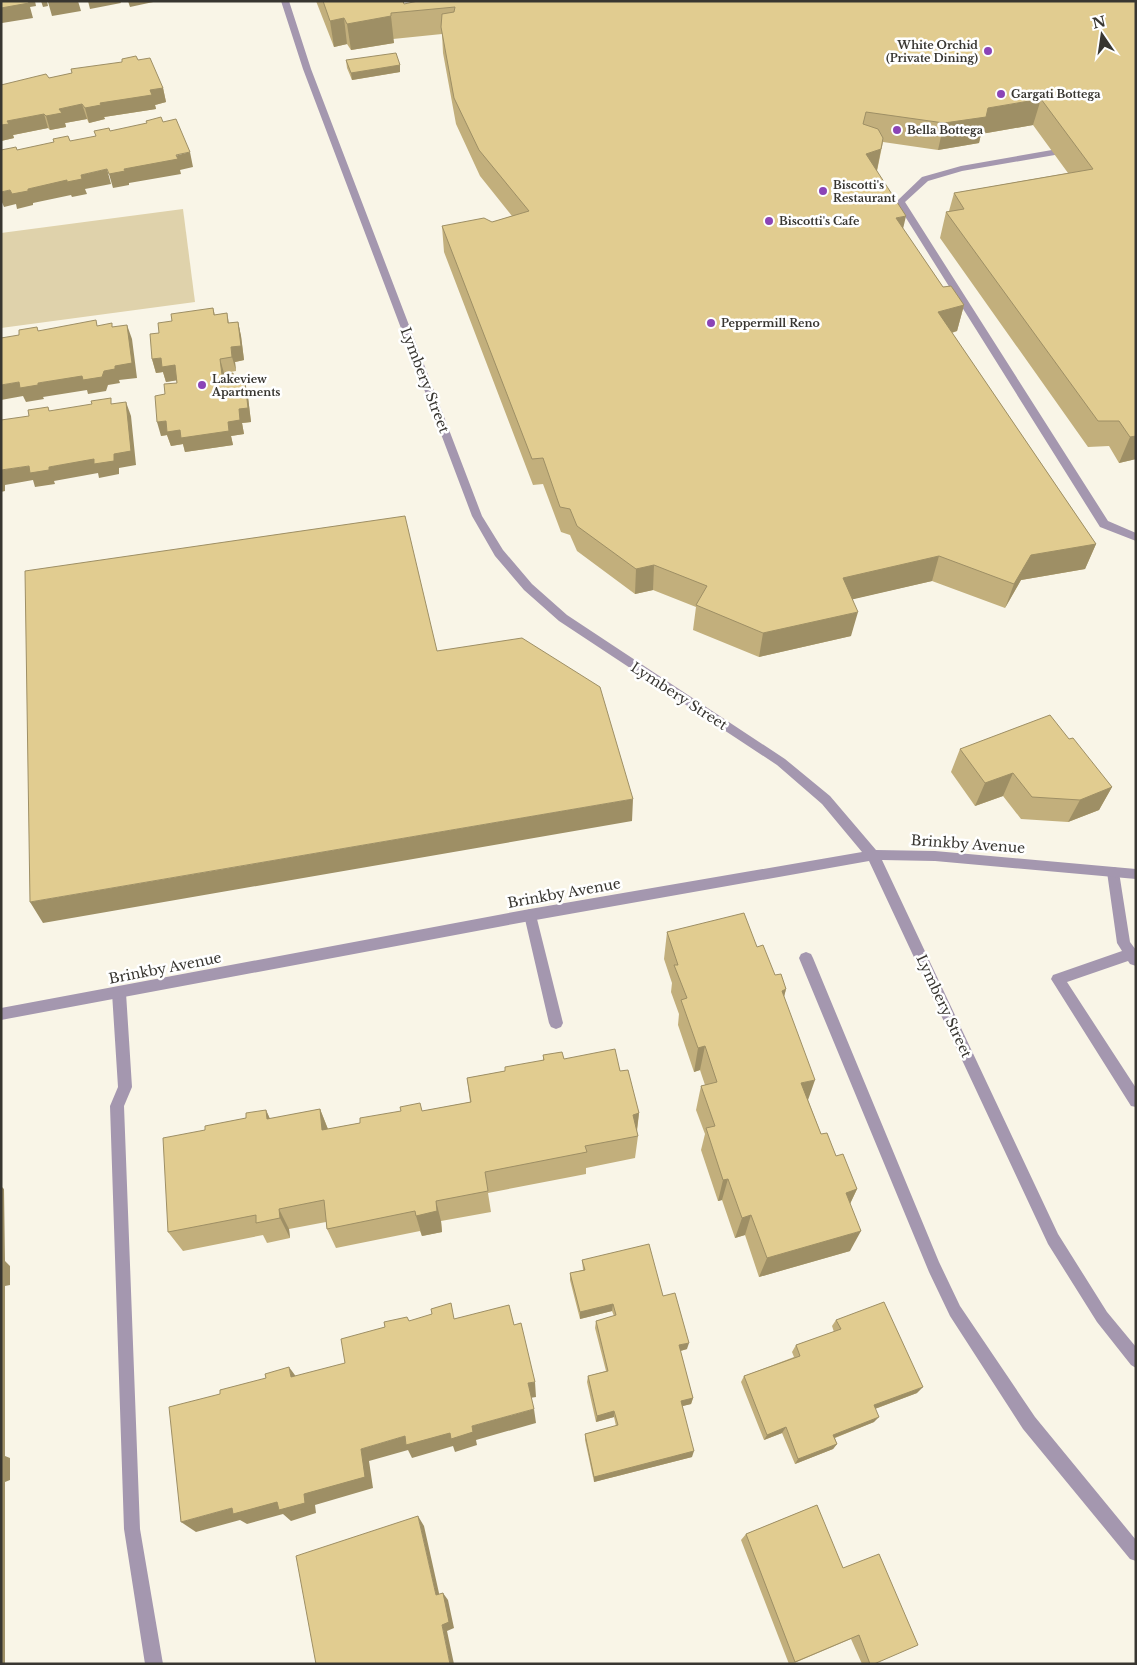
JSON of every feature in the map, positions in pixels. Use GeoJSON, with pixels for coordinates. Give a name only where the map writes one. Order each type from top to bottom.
{"type":"FeatureCollection","features":[{"type":"Feature","properties":{"kind":"street","name":"Lymbery Street"},"geometry":{"type":"LineString","coordinates":[[285,1],[307,69],[477,516],[499,553],[528,587],[563,618],[781,762],[826,800],[873,855],[1053,1238],[1102,1317],[1136,1360]]}},
{"type":"Feature","properties":{"kind":"street"},"geometry":{"type":"LineString","coordinates":[[1078,148],[961,169],[943,174],[925,180],[900,202],[1104,524],[1136,538]]}},
{"type":"Feature","properties":{"kind":"street","name":"Brinkby Avenue"},"geometry":{"type":"LineString","coordinates":[[1,1014],[530,916],[873,855],[935,856],[1136,874]]}},
{"type":"Feature","properties":{"kind":"street"},"geometry":{"type":"LineString","coordinates":[[1113,872],[1124,943],[1134,957],[1058,979],[1136,1101]]}},
{"type":"Feature","properties":{"kind":"street"},"geometry":{"type":"LineString","coordinates":[[530,916],[556,1023]]}},
{"type":"Feature","properties":{"kind":"street"},"geometry":{"type":"LineString","coordinates":[[806,958],[934,1267],[955,1310],[1029,1423],[1136,1553]]}},
{"type":"Feature","properties":{"kind":"street"},"geometry":{"type":"LineString","coordinates":[[118,993],[125,1087],[116,1106],[132,1529],[154,1664]]}},
{"type":"Feature","properties":{"kind":"shaded area"},"geometry":{"type":"Polygon","coordinates":[[[183,209],[195,302],[1,328],[1,233],[183,209]]]}},
{"type":"Feature","properties":{"kind":"building"},"geometry":{"type":"Polygon","coordinates":[[[1,1],[28,1],[29,3],[1,8],[1,1]]]}},
{"type":"Feature","properties":{"kind":"building","name":"Peppermill Reno"},"geometry":{"type":"Polygon","coordinates":[[[323,1],[403,1],[404,4],[418,1],[1136,1],[1136,436],[1130,437],[1119,421],[1098,421],[946,212],[964,209],[954,193],[1093,169],[1041,99],[988,108],[986,117],[944,123],[866,112],[863,124],[878,129],[883,138],[881,149],[866,154],[906,216],[896,218],[943,287],[951,286],[964,305],[938,312],[1096,544],[1031,555],[1014,584],[939,556],[843,578],[858,612],[763,633],[696,605],[707,586],[654,565],[636,569],[577,526],[570,509],[560,507],[543,458],[532,459],[442,226],[484,218],[492,222],[529,211],[479,150],[454,98],[441,27],[442,14],[454,12],[455,7],[391,13],[391,16],[347,24],[344,18],[330,21],[323,1]]]}},
{"type":"Feature","properties":{"kind":"building"},"geometry":{"type":"Polygon","coordinates":[[[396,53],[400,65],[351,73],[346,60],[396,53]]]}},
{"type":"Feature","properties":{"kind":"building"},"geometry":{"type":"Polygon","coordinates":[[[136,56],[138,60],[150,58],[163,88],[150,90],[152,95],[100,103],[101,105],[85,108],[82,104],[59,109],[62,113],[46,116],[44,114],[7,121],[9,124],[1,125],[1,85],[46,74],[49,78],[72,73],[71,69],[122,62],[122,59],[136,56]]]}},
{"type":"Feature","properties":{"kind":"building"},"geometry":{"type":"Polygon","coordinates":[[[161,117],[163,122],[176,119],[190,152],[176,155],[178,159],[124,169],[125,171],[109,174],[107,169],[81,175],[82,179],[67,182],[67,180],[28,189],[28,191],[12,194],[10,190],[1,192],[1,150],[16,147],[17,150],[54,142],[53,139],[68,136],[70,141],[96,136],[94,131],[109,128],[110,131],[147,123],[146,121],[161,117]]]}},
{"type":"Feature","properties":{"kind":"building","name":"Lakeview Apartments"},"geometry":{"type":"Polygon","coordinates":[[[213,308],[214,315],[227,313],[228,323],[238,322],[241,346],[231,347],[232,357],[220,359],[222,375],[233,373],[234,384],[245,382],[248,408],[239,409],[240,420],[228,422],[229,431],[181,438],[180,430],[167,432],[166,421],[157,422],[155,396],[165,394],[164,384],[177,383],[175,365],[162,367],[161,358],[152,359],[150,334],[159,333],[158,323],[172,321],[171,314],[213,308]]]}},
{"type":"Feature","properties":{"kind":"building"},"geometry":{"type":"Polygon","coordinates":[[[96,320],[97,326],[112,323],[112,327],[127,325],[132,363],[115,366],[115,369],[104,371],[102,377],[83,380],[82,376],[20,388],[19,382],[1,385],[1,338],[19,335],[19,330],[37,327],[38,331],[96,320]]]}},
{"type":"Feature","properties":{"kind":"building"},"geometry":{"type":"Polygon","coordinates":[[[111,398],[111,404],[126,402],[131,451],[114,454],[114,461],[94,464],[94,459],[49,467],[49,470],[30,473],[29,466],[1,470],[1,420],[29,416],[28,410],[48,407],[49,411],[92,404],[91,401],[111,398]]]}},
{"type":"Feature","properties":{"kind":"building"},"geometry":{"type":"Polygon","coordinates":[[[405,516],[437,651],[522,638],[600,687],[633,799],[30,902],[25,571],[405,516]]]}},
{"type":"Feature","properties":{"kind":"building"},"geometry":{"type":"Polygon","coordinates":[[[1050,715],[1069,739],[1073,738],[1112,787],[1080,800],[1032,797],[1013,773],[985,783],[960,749],[1050,715]]]}},
{"type":"Feature","properties":{"kind":"building"},"geometry":{"type":"Polygon","coordinates":[[[744,913],[757,947],[763,945],[775,975],[781,974],[786,989],[782,991],[815,1080],[801,1083],[821,1134],[827,1133],[836,1156],[843,1154],[857,1189],[846,1193],[861,1231],[767,1258],[751,1215],[742,1218],[728,1179],[723,1180],[706,1128],[715,1126],[701,1086],[717,1082],[705,1046],[698,1048],[681,1000],[687,998],[674,965],[678,965],[667,932],[744,913]]]}},
{"type":"Feature","properties":{"kind":"building"},"geometry":{"type":"Polygon","coordinates":[[[615,1049],[620,1071],[628,1070],[639,1113],[633,1115],[638,1136],[585,1146],[587,1152],[485,1172],[488,1191],[436,1201],[437,1211],[416,1216],[415,1211],[327,1229],[324,1200],[279,1209],[280,1218],[256,1223],[256,1215],[168,1232],[163,1138],[205,1130],[205,1126],[246,1118],[246,1113],[266,1110],[267,1119],[320,1109],[322,1130],[360,1123],[360,1118],[401,1111],[400,1107],[420,1103],[422,1111],[471,1102],[467,1078],[505,1071],[505,1067],[544,1060],[543,1055],[562,1052],[564,1059],[615,1049]]]}},
{"type":"Feature","properties":{"kind":"building"},"geometry":{"type":"Polygon","coordinates":[[[649,1244],[663,1296],[675,1293],[689,1343],[679,1345],[693,1398],[681,1401],[694,1451],[594,1477],[585,1434],[618,1425],[614,1411],[597,1416],[588,1376],[608,1371],[596,1321],[616,1315],[613,1304],[580,1312],[570,1273],[585,1270],[582,1260],[649,1244]]]}},
{"type":"Feature","properties":{"kind":"building"},"geometry":{"type":"Polygon","coordinates":[[[884,1302],[923,1387],[874,1405],[879,1417],[833,1435],[837,1444],[798,1459],[786,1427],[767,1435],[744,1376],[800,1356],[796,1345],[841,1329],[836,1320],[884,1302]]]}},
{"type":"Feature","properties":{"kind":"building"},"geometry":{"type":"Polygon","coordinates":[[[451,1303],[454,1319],[509,1305],[514,1325],[521,1323],[535,1382],[528,1383],[534,1409],[472,1426],[473,1432],[451,1439],[450,1433],[406,1445],[405,1436],[361,1449],[365,1477],[304,1494],[305,1503],[279,1510],[277,1502],[233,1514],[232,1508],[181,1522],[169,1407],[220,1394],[220,1390],[266,1378],[265,1374],[289,1367],[291,1377],[345,1363],[341,1339],[385,1327],[384,1322],[407,1317],[409,1321],[432,1314],[431,1309],[451,1303]]]}},
{"type":"Feature","properties":{"kind":"building"},"geometry":{"type":"Polygon","coordinates":[[[817,1505],[843,1568],[879,1554],[918,1645],[870,1664],[859,1635],[795,1662],[746,1534],[817,1505]]]}},
{"type":"Feature","properties":{"kind":"building"},"geometry":{"type":"Polygon","coordinates":[[[418,1516],[436,1595],[443,1593],[449,1622],[442,1625],[450,1664],[316,1664],[296,1556],[418,1516]]]}},
{"type":"Feature","properties":{"kind":"place","name":"White Orchid (Private Dining)"},"geometry":{"type":"Point","coordinates":[988,51]}},
{"type":"Feature","properties":{"kind":"place","name":"Gargati Bottega"},"geometry":{"type":"Point","coordinates":[1001,94]}},
{"type":"Feature","properties":{"kind":"place","name":"Bella Bottega"},"geometry":{"type":"Point","coordinates":[897,130]}},
{"type":"Feature","properties":{"kind":"place","name":"Biscotti's Restaurant"},"geometry":{"type":"Point","coordinates":[823,191]}},
{"type":"Feature","properties":{"kind":"place","name":"Biscotti's Cafe"},"geometry":{"type":"Point","coordinates":[769,221]}},
{"type":"Feature","properties":{"kind":"place","name":"Peppermill Reno"},"geometry":{"type":"Point","coordinates":[711,323]}},
{"type":"Feature","properties":{"kind":"place","name":"Lakeview Apartments"},"geometry":{"type":"Point","coordinates":[202,385]}}]}
